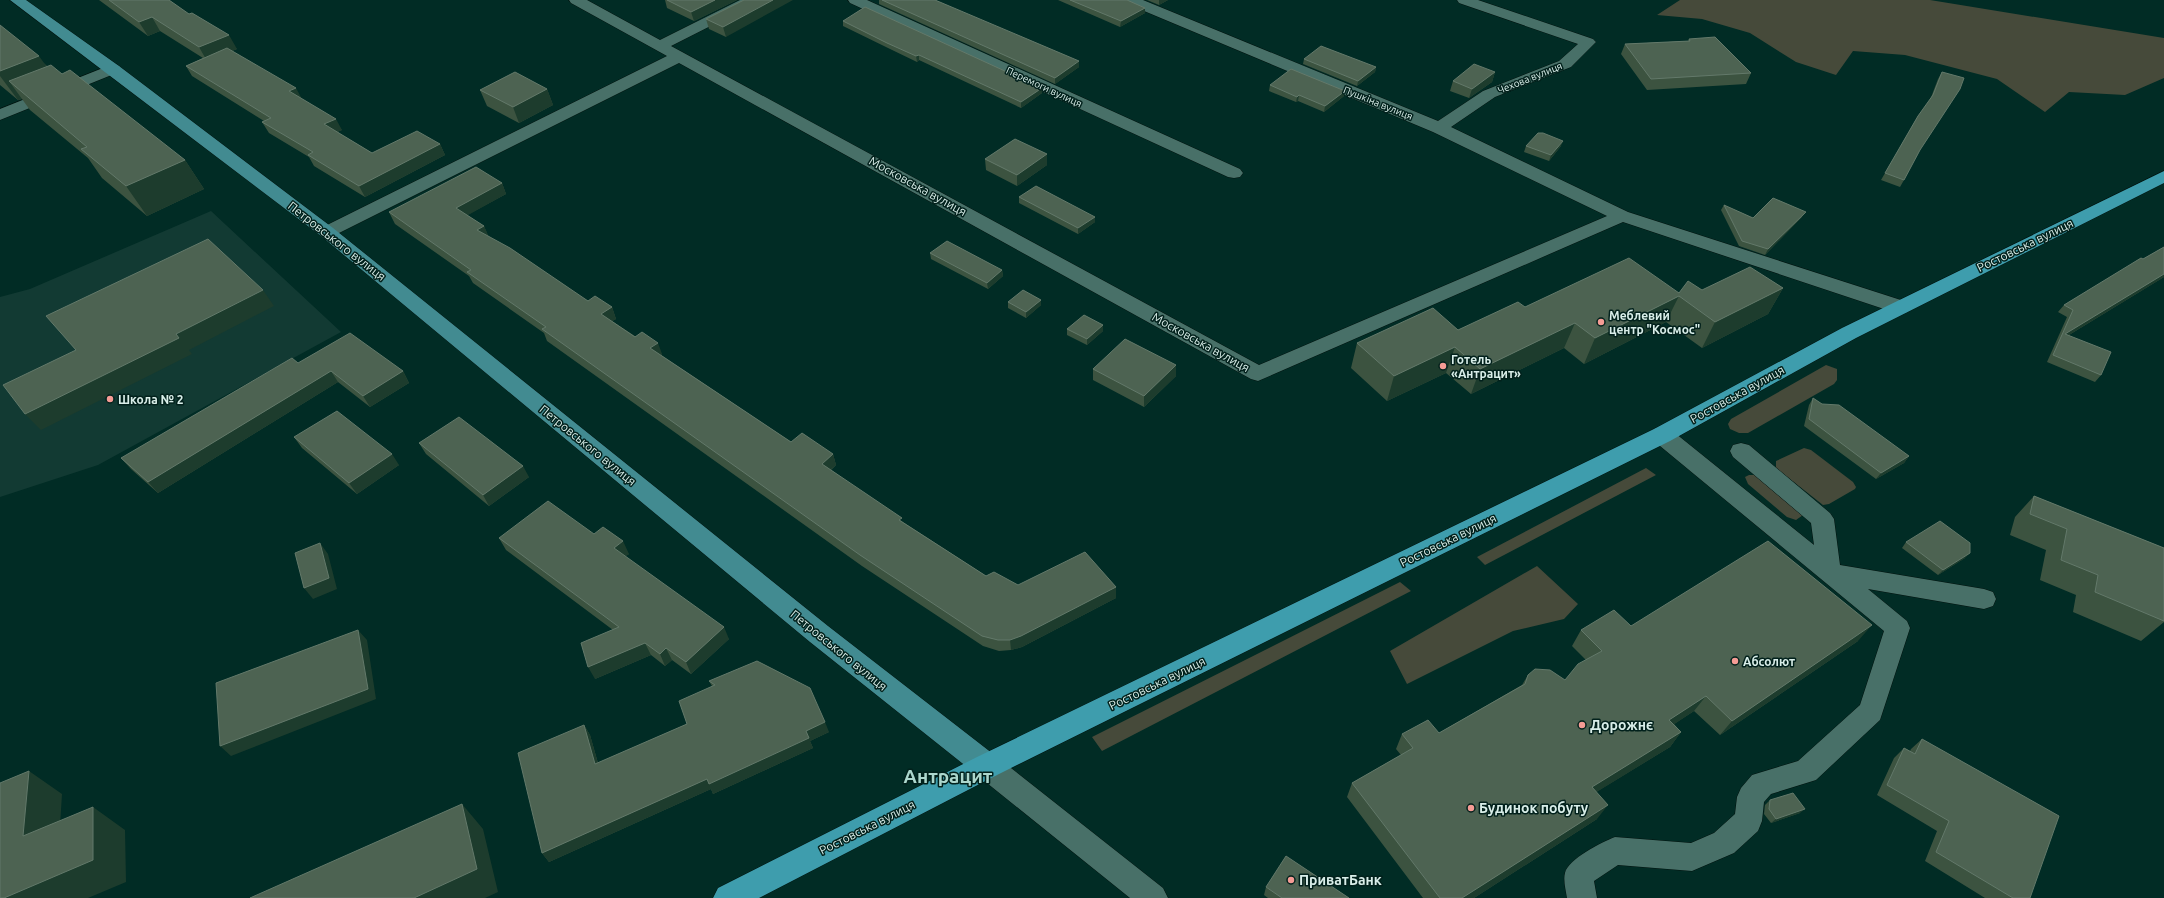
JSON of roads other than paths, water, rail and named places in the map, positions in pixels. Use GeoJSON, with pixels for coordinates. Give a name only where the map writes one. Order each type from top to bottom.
{"type":"FeatureCollection","features":[{"type":"Feature","properties":{"kind":"highway","name":"Ростовська вулиця"},"geometry":{"type":"LineString","coordinates":[[728,898],[987,766],[1662,435],[1849,333],[2164,176]]}},
{"type":"Feature","properties":{"kind":"main road","name":"Петровського вулиця"},"geometry":{"type":"LineString","coordinates":[[17,0],[113,69],[327,232],[812,629],[987,766]]}},
{"type":"Feature","properties":{"kind":"street","name":"Московська вулиця"},"geometry":{"type":"LineString","coordinates":[[576,0],[661,45],[1258,374],[1622,216]]}},
{"type":"Feature","properties":{"kind":"street"},"geometry":{"type":"LineString","coordinates":[[661,45],[751,0]]}},
{"type":"Feature","properties":{"kind":"street","name":"Перемоги вулиця"},"geometry":{"type":"LineString","coordinates":[[855,0],[1234,173]]}},
{"type":"Feature","properties":{"kind":"street","name":"Пушкіна вулиця"},"geometry":{"type":"LineString","coordinates":[[1130,0],[1439,128],[1622,216],[1900,308]]}},
{"type":"Feature","properties":{"kind":"street","name":"Чехова вулиця"},"geometry":{"type":"LineString","coordinates":[[1439,128],[1489,94],[1565,64],[1588,42],[1464,0]]}},
{"type":"Feature","properties":{"kind":"street"},"geometry":{"type":"LineString","coordinates":[[327,232],[680,56]]}},
{"type":"Feature","properties":{"kind":"street"},"geometry":{"type":"LineString","coordinates":[[0,115],[113,69]]}},
{"type":"Feature","properties":{"kind":"street"},"geometry":{"type":"LineString","coordinates":[[1582,898],[1579,874],[1615,851],[1692,857],[1724,843],[1748,821],[1751,797],[1762,784],[1806,771],[1871,712],[1898,628],[1662,435]]}},
{"type":"Feature","properties":{"kind":"street"},"geometry":{"type":"LineString","coordinates":[[1741,451],[1822,519],[1829,572]]}},
{"type":"Feature","properties":{"kind":"street"},"geometry":{"type":"LineString","coordinates":[[1829,572],[1984,599]]}},
{"type":"Feature","properties":{"kind":"street","name":"Петровського вулиця"},"geometry":{"type":"LineString","coordinates":[[987,766],[1153,898]]}},
{"type":"Feature","properties":{"kind":"place","name":"Меблевий центр \"Космос\""},"geometry":{"type":"Point","coordinates":[1601,322]}},
{"type":"Feature","properties":{"kind":"place","name":"Готель «Антрацит»"},"geometry":{"type":"Point","coordinates":[1443,366]}},
{"type":"Feature","properties":{"kind":"place","name":"Школа № 2"},"geometry":{"type":"Point","coordinates":[110,399]}},
{"type":"Feature","properties":{"kind":"place","name":"Абсолют"},"geometry":{"type":"Point","coordinates":[1735,661]}},
{"type":"Feature","properties":{"kind":"place","name":"Дорожнє"},"geometry":{"type":"Point","coordinates":[1582,725]}},
{"type":"Feature","properties":{"kind":"place","name":"Будинок побуту"},"geometry":{"type":"Point","coordinates":[1471,808]}},
{"type":"Feature","properties":{"kind":"place","name":"ПриватБанк"},"geometry":{"type":"Point","coordinates":[1291,880]}},
{"type":"Feature","properties":{"kind":"district","name":"Антрацит"},"geometry":{"type":"Point","coordinates":[948,776]}}]}
